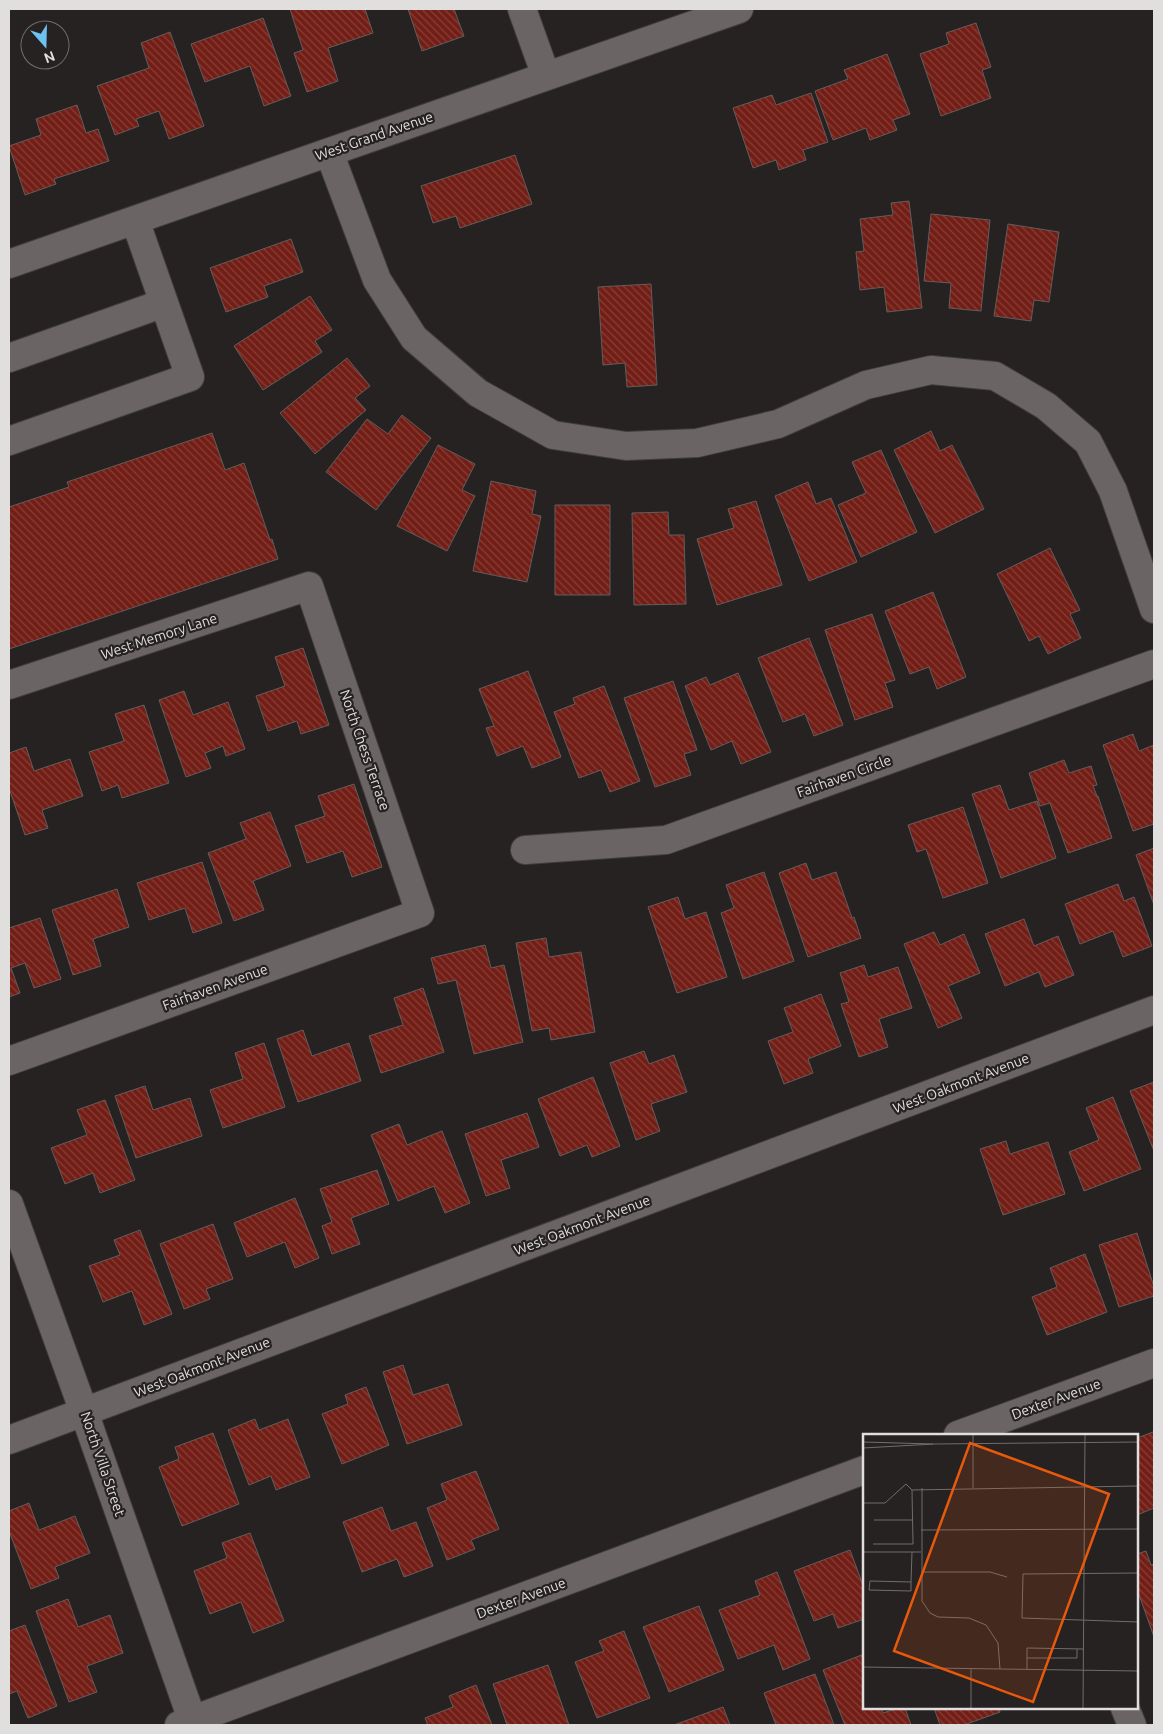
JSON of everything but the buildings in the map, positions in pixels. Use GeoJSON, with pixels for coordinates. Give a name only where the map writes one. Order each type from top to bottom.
{"type":"FeatureCollection","features":[{"type":"Feature","properties":{"kind":"street"},"geometry":{"type":"LineString","coordinates":[[522,9],[546,76]]}},
{"type":"Feature","properties":{"kind":"street","name":"West Grand Avenue"},"geometry":{"type":"LineString","coordinates":[[9,264],[739,9]]}},
{"type":"Feature","properties":{"kind":"street"},"geometry":{"type":"LineString","coordinates":[[329,152],[377,280],[414,338],[478,393],[553,435],[626,446],[697,443],[778,424],[866,385],[931,370],[995,376],[1046,406],[1088,442],[1113,491],[1154,609]]}},
{"type":"Feature","properties":{"kind":"street"},"geometry":{"type":"LineString","coordinates":[[11,432],[190,377],[135,220]]}},
{"type":"Feature","properties":{"kind":"street"},"geometry":{"type":"LineString","coordinates":[[9,358],[164,303]]}},
{"type":"Feature","properties":{"kind":"street","name":"West Memory Lane"},"geometry":{"type":"LineString","coordinates":[[9,685],[309,586]]}},
{"type":"Feature","properties":{"kind":"street","name":"North Chess Terrace"},"geometry":{"type":"LineString","coordinates":[[309,586],[420,913]]}},
{"type":"Feature","properties":{"kind":"street","name":"Fairhaven Circle"},"geometry":{"type":"LineString","coordinates":[[525,850],[666,840],[1154,664]]}},
{"type":"Feature","properties":{"kind":"street","name":"Fairhaven Avenue"},"geometry":{"type":"LineString","coordinates":[[9,1061],[420,913]]}},
{"type":"Feature","properties":{"kind":"street","name":"West Oakmont Avenue"},"geometry":{"type":"LineString","coordinates":[[9,1440],[1154,1010]]}},
{"type":"Feature","properties":{"kind":"street","name":"North Villa Street"},"geometry":{"type":"LineString","coordinates":[[9,1204],[84,1412],[188,1724]]}},
{"type":"Feature","properties":{"kind":"street","name":"Dexter Avenue"},"geometry":{"type":"LineString","coordinates":[[964,1434],[1018,1425],[1154,1363]]}},
{"type":"Feature","properties":{"kind":"street","name":"Dexter Avenue"},"geometry":{"type":"LineString","coordinates":[[188,1724],[863,1470]]}},
{"type":"Feature","properties":{"kind":"street"},"geometry":{"type":"LineString","coordinates":[[1125,1709],[1132,1725]]}}]}
